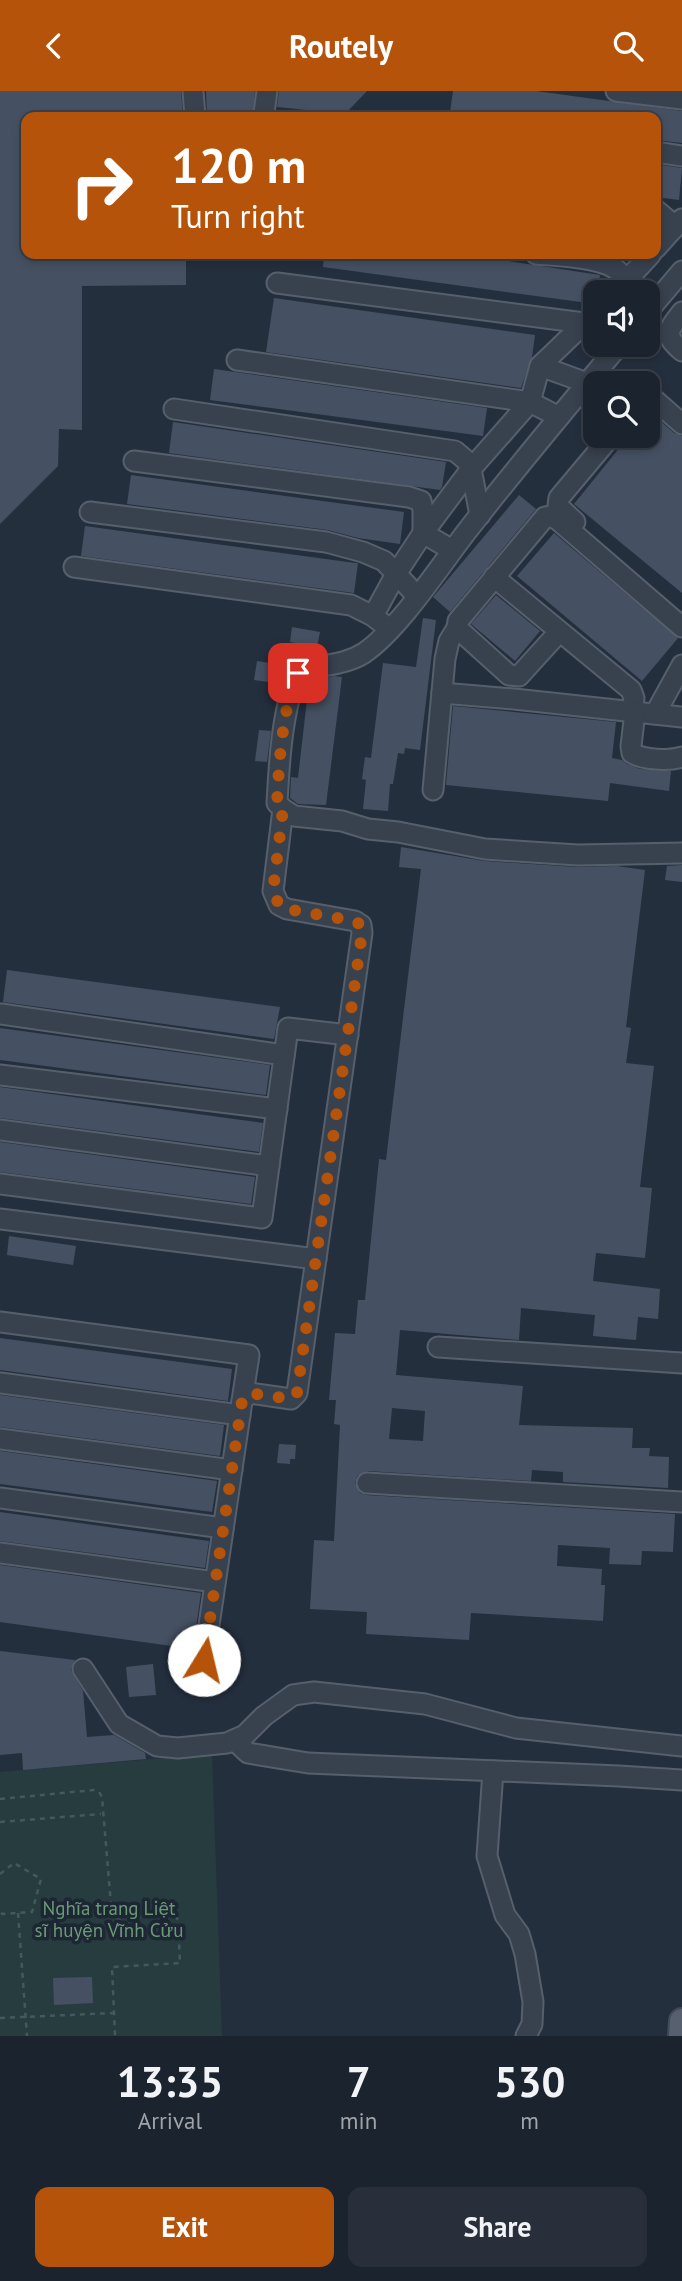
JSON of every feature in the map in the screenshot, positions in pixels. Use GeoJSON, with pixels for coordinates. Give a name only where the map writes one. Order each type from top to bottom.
{"type":"FeatureCollection","features":[{"type":"Feature","properties":{"kind":"main road"},"geometry":{"type":"LineString","coordinates":[[681,2036],[682,2021]]}},
{"type":"Feature","properties":{"kind":"lane"},"geometry":{"type":"LineString","coordinates":[[193,91],[195,112]]}},
{"type":"Feature","properties":{"kind":"lane"},"geometry":{"type":"LineString","coordinates":[[264,112],[267,91]]}},
{"type":"Feature","properties":{"kind":"lane"},"geometry":{"type":"LineString","coordinates":[[616,91],[682,99]]}},
{"type":"Feature","properties":{"kind":"lane"},"geometry":{"type":"LineString","coordinates":[[661,153],[682,156]]}},
{"type":"Feature","properties":{"kind":"lane"},"geometry":{"type":"LineString","coordinates":[[661,214],[677,224],[661,242]]}},
{"type":"Feature","properties":{"kind":"lane"},"geometry":{"type":"LineString","coordinates":[[577,259],[612,267],[619,272],[622,280]]}},
{"type":"Feature","properties":{"kind":"lane"},"geometry":{"type":"LineString","coordinates":[[632,280],[647,259]]}},
{"type":"Feature","properties":{"kind":"lane"},"geometry":{"type":"LineString","coordinates":[[660,297],[682,271]]}},
{"type":"Feature","properties":{"kind":"lane"},"geometry":{"type":"LineString","coordinates":[[277,283],[583,317]]}},
{"type":"Feature","properties":{"kind":"lane"},"geometry":{"type":"LineString","coordinates":[[682,312],[670,328],[669,334],[671,342],[682,351]]}},
{"type":"Feature","properties":{"kind":"lane"},"geometry":{"type":"LineString","coordinates":[[373,616],[423,533],[471,469],[530,402],[540,366],[583,325]]}},
{"type":"Feature","properties":{"kind":"lane"},"geometry":{"type":"LineString","coordinates":[[597,371],[609,357]]}},
{"type":"Feature","properties":{"kind":"lane"},"geometry":{"type":"LineString","coordinates":[[237,360],[530,402],[559,417]]}},
{"type":"Feature","properties":{"kind":"lane"},"geometry":{"type":"LineString","coordinates":[[540,366],[583,382]]}},
{"type":"Feature","properties":{"kind":"lane"},"geometry":{"type":"LineString","coordinates":[[583,388],[375,645],[360,656],[298,673],[291,688],[277,803],[294,816],[342,821],[368,829],[485,849],[578,855],[682,853]]}},
{"type":"Feature","properties":{"kind":"lane"},"geometry":{"type":"LineString","coordinates":[[660,405],[682,424]]}},
{"type":"Feature","properties":{"kind":"lane"},"geometry":{"type":"LineString","coordinates":[[174,409],[454,451],[468,462],[471,469],[480,515]]}},
{"type":"Feature","properties":{"kind":"lane"},"geometry":{"type":"LineString","coordinates":[[601,448],[559,498],[558,506],[667,600],[682,609]]}},
{"type":"Feature","properties":{"kind":"lane"},"geometry":{"type":"LineString","coordinates":[[134,461],[409,497],[421,501],[424,510],[423,533]]}},
{"type":"Feature","properties":{"kind":"lane"},"geometry":{"type":"LineString","coordinates":[[90,512],[326,543],[363,552],[384,561],[417,596]]}},
{"type":"Feature","properties":{"kind":"lane"},"geometry":{"type":"LineString","coordinates":[[433,790],[449,641],[458,621],[545,517],[558,520],[682,627]]}},
{"type":"Feature","properties":{"kind":"lane"},"geometry":{"type":"LineString","coordinates":[[423,533],[452,550]]}},
{"type":"Feature","properties":{"kind":"lane"},"geometry":{"type":"LineString","coordinates":[[74,566],[351,605],[373,616],[389,629]]}},
{"type":"Feature","properties":{"kind":"lane"},"geometry":{"type":"LineString","coordinates":[[494,577],[631,690],[634,698],[632,753],[637,756],[675,759],[682,757]]}},
{"type":"Feature","properties":{"kind":"lane"},"geometry":{"type":"LineString","coordinates":[[457,628],[509,675],[515,677],[520,676],[559,632]]}},
{"type":"Feature","properties":{"kind":"lane"},"geometry":{"type":"LineString","coordinates":[[655,714],[682,665]]}},
{"type":"Feature","properties":{"kind":"lane"},"geometry":{"type":"LineString","coordinates":[[514,699],[515,677]]}},
{"type":"Feature","properties":{"kind":"lane"},"geometry":{"type":"LineString","coordinates":[[442,693],[682,717]]}},
{"type":"Feature","properties":{"kind":"lane"},"geometry":{"type":"LineString","coordinates":[[241,1408],[249,1393],[291,1399],[296,1396],[362,933],[361,925],[355,921],[287,909],[279,905],[273,891],[283,809]]}},
{"type":"Feature","properties":{"kind":"lane"},"geometry":{"type":"LineString","coordinates":[[1,1014],[284,1055]]}},
{"type":"Feature","properties":{"kind":"lane"},"geometry":{"type":"LineString","coordinates":[[0,1184],[262,1218],[288,1028],[348,1035]]}},
{"type":"Feature","properties":{"kind":"lane"},"geometry":{"type":"LineString","coordinates":[[0,1075],[277,1109]]}},
{"type":"Feature","properties":{"kind":"lane"},"geometry":{"type":"LineString","coordinates":[[0,1130],[269,1166]]}},
{"type":"Feature","properties":{"kind":"lane"},"geometry":{"type":"LineString","coordinates":[[0,1219],[316,1259]]}},
{"type":"Feature","properties":{"kind":"lane"},"geometry":{"type":"LineString","coordinates":[[0,1322],[249,1355],[204,1660]]}},
{"type":"Feature","properties":{"kind":"lane"},"geometry":{"type":"LineString","coordinates":[[438,1347],[682,1363]]}},
{"type":"Feature","properties":{"kind":"lane"},"geometry":{"type":"LineString","coordinates":[[0,1383],[241,1408]]}},
{"type":"Feature","properties":{"kind":"lane"},"geometry":{"type":"LineString","coordinates":[[0,1439],[232,1470]]}},
{"type":"Feature","properties":{"kind":"lane"},"geometry":{"type":"LineString","coordinates":[[367,1483],[682,1501]]}},
{"type":"Feature","properties":{"kind":"lane"},"geometry":{"type":"LineString","coordinates":[[0,1498],[223,1528]]}},
{"type":"Feature","properties":{"kind":"lane"},"geometry":{"type":"LineString","coordinates":[[0,1553],[215,1582]]}},
{"type":"Feature","properties":{"kind":"lane"},"geometry":{"type":"LineString","coordinates":[[83,1669],[119,1724],[157,1746],[178,1748],[227,1743],[244,1735],[293,1695],[314,1692],[425,1704],[516,1728],[682,1747]]}},
{"type":"Feature","properties":{"kind":"lane"},"geometry":{"type":"LineString","coordinates":[[234,1740],[248,1753],[307,1763],[682,1780]]}},
{"type":"Feature","properties":{"kind":"lane"},"geometry":{"type":"LineString","coordinates":[[494,1770],[487,1856],[505,1915],[519,1934],[525,1954],[533,2003],[532,2024],[526,2036]]}},
{"type":"Feature","properties":{"kind":"path"},"geometry":{"type":"LineString","coordinates":[[0,1799],[94,1790],[99,1792],[102,1797],[113,1917],[119,1919],[170,1914],[175,1915],[178,1920],[180,1963],[112,1968],[116,2036]]}},
{"type":"Feature","properties":{"kind":"path"},"geometry":{"type":"LineString","coordinates":[[0,1822],[103,1814]]}},
{"type":"Feature","properties":{"kind":"path"},"geometry":{"type":"LineString","coordinates":[[0,1874],[14,1863],[41,1878],[32,1912],[2,1914],[0,1909]]}},
{"type":"Feature","properties":{"kind":"path"},"geometry":{"type":"LineString","coordinates":[[18,1913],[27,2036]]}},
{"type":"Feature","properties":{"kind":"path"},"geometry":{"type":"LineString","coordinates":[[0,2018],[114,2013]]}},
{"type":"Feature","properties":{"kind":"green space","name":"Nghĩa trang Liệt sĩ huyện Vĩnh Cửu"},"geometry":{"type":"Polygon","coordinates":[[[212,1754],[222,2036],[0,2036],[0,1772],[212,1754]]]}},
{"type":"Feature","properties":{"kind":"building"},"geometry":{"type":"Polygon","coordinates":[[[0,91],[181,91],[183,112],[21,112],[21,259],[186,259],[186,285],[82,286],[82,430],[59,429],[58,466],[0,524],[0,91]]]}},
{"type":"Feature","properties":{"kind":"building"},"geometry":{"type":"Polygon","coordinates":[[[206,91],[255,91],[253,112],[207,112],[206,91]]]}},
{"type":"Feature","properties":{"kind":"building"},"geometry":{"type":"Polygon","coordinates":[[[279,91],[367,91],[347,112],[277,107],[279,91]]]}},
{"type":"Feature","properties":{"kind":"building"},"geometry":{"type":"Polygon","coordinates":[[[453,91],[536,91],[682,111],[682,143],[661,141],[661,112],[450,112],[453,91]]]}},
{"type":"Feature","properties":{"kind":"building"},"geometry":{"type":"Polygon","coordinates":[[[661,165],[682,168],[679,200],[661,198],[661,165]]]}},
{"type":"Feature","properties":{"kind":"building"},"geometry":{"type":"Polygon","coordinates":[[[324,259],[496,259],[600,275],[599,280],[583,280],[583,302],[323,267],[324,259]]]}},
{"type":"Feature","properties":{"kind":"building"},"geometry":{"type":"Polygon","coordinates":[[[274,298],[535,335],[532,357],[521,388],[266,352],[274,298]]]}},
{"type":"Feature","properties":{"kind":"building"},"geometry":{"type":"Polygon","coordinates":[[[214,369],[487,408],[483,436],[210,400],[214,369]]]}},
{"type":"Feature","properties":{"kind":"building"},"geometry":{"type":"Polygon","coordinates":[[[660,421],[674,433],[682,436],[682,593],[574,504],[619,448],[660,448],[660,421]]]}},
{"type":"Feature","properties":{"kind":"building"},"geometry":{"type":"Polygon","coordinates":[[[173,422],[446,462],[442,487],[440,490],[169,453],[173,422]]]}},
{"type":"Feature","properties":{"kind":"building"},"geometry":{"type":"Polygon","coordinates":[[[131,475],[404,512],[400,544],[358,538],[328,530],[127,504],[131,475]]]}},
{"type":"Feature","properties":{"kind":"building"},"geometry":{"type":"Polygon","coordinates":[[[519,495],[536,509],[450,612],[433,597],[519,495]]]}},
{"type":"Feature","properties":{"kind":"building"},"geometry":{"type":"Polygon","coordinates":[[[85,526],[358,563],[354,593],[81,556],[85,526]]]}},
{"type":"Feature","properties":{"kind":"building"},"geometry":{"type":"Polygon","coordinates":[[[554,533],[678,638],[642,681],[517,576],[554,533]]]}},
{"type":"Feature","properties":{"kind":"building"},"geometry":{"type":"Polygon","coordinates":[[[496,595],[540,631],[515,661],[471,624],[496,595]]]}},
{"type":"Feature","properties":{"kind":"building"},"geometry":{"type":"Polygon","coordinates":[[[423,618],[436,620],[420,750],[405,748],[404,754],[398,753],[393,784],[390,784],[388,811],[363,809],[366,780],[362,779],[365,757],[371,758],[383,663],[416,667],[423,618]]]}},
{"type":"Feature","properties":{"kind":"building"},"geometry":{"type":"Polygon","coordinates":[[[292,627],[320,632],[317,647],[290,642],[292,627]]]}},
{"type":"Feature","properties":{"kind":"building"},"geometry":{"type":"Polygon","coordinates":[[[257,661],[277,664],[275,683],[254,680],[257,661]]]}},
{"type":"Feature","properties":{"kind":"building"},"geometry":{"type":"Polygon","coordinates":[[[334,676],[342,677],[326,805],[298,804],[290,798],[291,777],[298,778],[309,682],[334,676]]]}},
{"type":"Feature","properties":{"kind":"building"},"geometry":{"type":"Polygon","coordinates":[[[453,706],[616,722],[612,758],[640,769],[671,771],[669,791],[610,783],[608,801],[446,785],[453,706]]]}},
{"type":"Feature","properties":{"kind":"building"},"geometry":{"type":"Polygon","coordinates":[[[259,730],[271,731],[267,762],[255,761],[259,730]]]}},
{"type":"Feature","properties":{"kind":"building"},"geometry":{"type":"Polygon","coordinates":[[[401,847],[484,861],[577,867],[617,866],[645,870],[626,1027],[631,1028],[626,1063],[654,1066],[640,1187],[652,1188],[645,1258],[596,1253],[593,1281],[660,1289],[658,1319],[638,1317],[636,1340],[593,1336],[595,1315],[521,1308],[519,1340],[400,1330],[396,1375],[523,1386],[519,1425],[633,1428],[632,1448],[650,1448],[649,1456],[669,1457],[668,1488],[563,1482],[563,1472],[532,1470],[531,1481],[368,1471],[357,1476],[355,1483],[360,1493],[366,1495],[675,1514],[673,1552],[642,1551],[641,1565],[609,1564],[610,1548],[558,1545],[557,1566],[602,1569],[601,1585],[605,1585],[603,1621],[471,1613],[469,1640],[366,1634],[367,1612],[310,1609],[314,1540],[334,1541],[340,1425],[334,1424],[336,1400],[329,1400],[335,1333],[355,1334],[358,1300],[365,1300],[379,1159],[386,1160],[421,869],[399,867],[401,847]],[[392,1408],[389,1439],[423,1441],[425,1411],[392,1408]]]}},
{"type":"Feature","properties":{"kind":"building"},"geometry":{"type":"Polygon","coordinates":[[[682,865],[682,882],[665,880],[667,866],[682,865]]]}},
{"type":"Feature","properties":{"kind":"building"},"geometry":{"type":"Polygon","coordinates":[[[7,970],[280,1007],[274,1039],[3,1002],[7,970]]]}},
{"type":"Feature","properties":{"kind":"building"},"geometry":{"type":"Polygon","coordinates":[[[0,1028],[270,1065],[266,1095],[0,1060],[0,1028]]]}},
{"type":"Feature","properties":{"kind":"building"},"geometry":{"type":"Polygon","coordinates":[[[0,1087],[263,1123],[259,1152],[0,1118],[0,1087]]]}},
{"type":"Feature","properties":{"kind":"building"},"geometry":{"type":"Polygon","coordinates":[[[0,1142],[255,1177],[251,1204],[0,1172],[0,1142]]]}},
{"type":"Feature","properties":{"kind":"building"},"geometry":{"type":"Polygon","coordinates":[[[9,1236],[76,1246],[73,1265],[7,1255],[9,1236]]]}},
{"type":"Feature","properties":{"kind":"building"},"geometry":{"type":"Polygon","coordinates":[[[0,1338],[232,1369],[228,1401],[0,1370],[0,1338]]]}},
{"type":"Feature","properties":{"kind":"building"},"geometry":{"type":"Polygon","coordinates":[[[0,1395],[224,1425],[220,1456],[0,1427],[0,1395]]]}},
{"type":"Feature","properties":{"kind":"building"},"geometry":{"type":"Polygon","coordinates":[[[279,1444],[296,1445],[295,1459],[290,1459],[290,1464],[277,1463],[279,1444]]]}},
{"type":"Feature","properties":{"kind":"building"},"geometry":{"type":"Polygon","coordinates":[[[0,1451],[217,1481],[212,1512],[0,1484],[0,1451]]]}},
{"type":"Feature","properties":{"kind":"building"},"geometry":{"type":"Polygon","coordinates":[[[0,1512],[209,1541],[205,1568],[0,1541],[0,1512]]]}},
{"type":"Feature","properties":{"kind":"building"},"geometry":{"type":"Polygon","coordinates":[[[0,1565],[201,1593],[193,1649],[0,1622],[0,1565]]]}},
{"type":"Feature","properties":{"kind":"building"},"geometry":{"type":"Polygon","coordinates":[[[0,1651],[75,1660],[71,1670],[83,1691],[87,1737],[114,1735],[145,1753],[146,1759],[23,1770],[22,1753],[0,1755],[0,1651]]]}},
{"type":"Feature","properties":{"kind":"building"},"geometry":{"type":"Polygon","coordinates":[[[153,1664],[156,1695],[129,1697],[126,1667],[153,1664]]]}},
{"type":"Feature","properties":{"kind":"building"},"geometry":{"type":"Polygon","coordinates":[[[92,1977],[93,2003],[54,2005],[53,1978],[92,1977]]]}},
{"type":"Feature","properties":{"kind":"route"},"geometry":{"type":"LineString","coordinates":[[204,1660],[242,1401],[249,1393],[291,1399],[297,1393],[362,933],[361,925],[355,921],[287,909],[279,905],[273,891],[283,809],[277,803],[279,773],[291,688],[298,673]]}}]}
